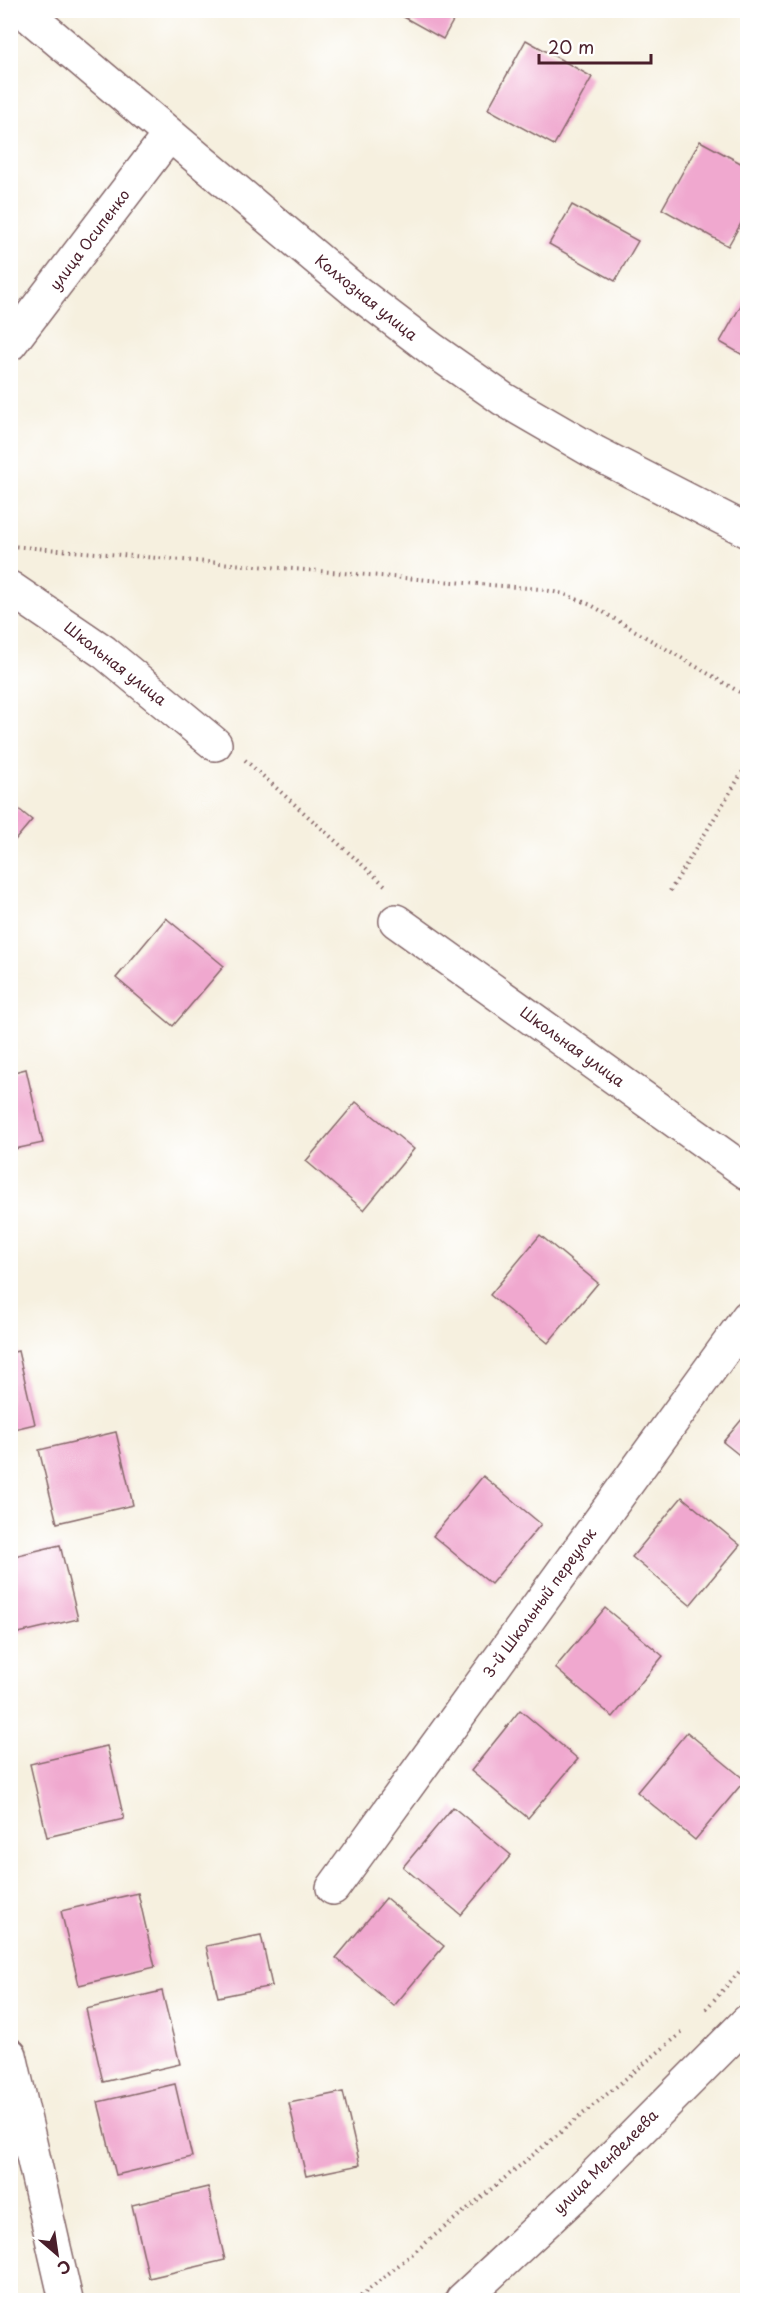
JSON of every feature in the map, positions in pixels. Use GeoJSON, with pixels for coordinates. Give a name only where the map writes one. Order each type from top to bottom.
{"type":"FeatureCollection","features":[{"type":"Feature","properties":{"kind":"street","name":"Колхозная улица"},"geometry":{"type":"LineString","coordinates":[[22,10],[353,289],[433,350],[503,399],[596,453],[747,531]]}},
{"type":"Feature","properties":{"kind":"street","name":"улица Осипенко"},"geometry":{"type":"LineString","coordinates":[[10,344],[169,135]]}},
{"type":"Feature","properties":{"kind":"street","name":"Школьная улица"},"geometry":{"type":"LineString","coordinates":[[10,588],[104,652],[215,744]]}},
{"type":"Feature","properties":{"kind":"street","name":"Школьная улица"},"geometry":{"type":"LineString","coordinates":[[396,921],[747,1173]]}},
{"type":"Feature","properties":{"kind":"street","name":"3-й Школьный переулок"},"geometry":{"type":"LineString","coordinates":[[333,1888],[747,1317]]}},
{"type":"Feature","properties":{"kind":"street","name":"улица Менделеева"},"geometry":{"type":"LineString","coordinates":[[462,2301],[580,2190],[747,2021]]}},
{"type":"Feature","properties":{"kind":"street"},"geometry":{"type":"LineString","coordinates":[[10,2055],[66,2301]]}},
{"type":"Feature","properties":{"kind":"path"},"geometry":{"type":"LineString","coordinates":[[10,546],[528,588],[564,594],[591,605],[747,697]]}},
{"type":"Feature","properties":{"kind":"path"},"geometry":{"type":"LineString","coordinates":[[215,744],[250,763],[388,889],[396,921]]}},
{"type":"Feature","properties":{"kind":"path"},"geometry":{"type":"LineString","coordinates":[[670,891],[747,763]]}},
{"type":"Feature","properties":{"kind":"path"},"geometry":{"type":"LineString","coordinates":[[698,2017],[747,1962]]}},
{"type":"Feature","properties":{"kind":"path"},"geometry":{"type":"LineString","coordinates":[[356,2301],[691,2025]]}},
{"type":"Feature","properties":{"kind":"building"},"geometry":{"type":"Polygon","coordinates":[[[391,10],[459,10],[443,39],[391,10]]]}},
{"type":"Feature","properties":{"kind":"building"},"geometry":{"type":"Polygon","coordinates":[[[526,40],[592,77],[554,145],[488,109],[526,40]]]}},
{"type":"Feature","properties":{"kind":"building"},"geometry":{"type":"Polygon","coordinates":[[[700,141],[748,167],[748,211],[728,246],[662,209],[700,141]]]}},
{"type":"Feature","properties":{"kind":"building"},"geometry":{"type":"Polygon","coordinates":[[[572,205],[638,241],[615,281],[549,244],[572,205]]]}},
{"type":"Feature","properties":{"kind":"building"},"geometry":{"type":"Polygon","coordinates":[[[748,293],[748,358],[720,342],[748,293]]]}},
{"type":"Feature","properties":{"kind":"building"},"geometry":{"type":"Polygon","coordinates":[[[10,802],[32,820],[10,846],[10,802]]]}},
{"type":"Feature","properties":{"kind":"building"},"geometry":{"type":"Polygon","coordinates":[[[166,918],[224,966],[173,1026],[116,978],[166,918]]]}},
{"type":"Feature","properties":{"kind":"building"},"geometry":{"type":"Polygon","coordinates":[[[26,1069],[43,1143],[10,1150],[10,1073],[26,1069]]]}},
{"type":"Feature","properties":{"kind":"building"},"geometry":{"type":"Polygon","coordinates":[[[356,1102],[414,1149],[364,1210],[306,1161],[356,1102]]]}},
{"type":"Feature","properties":{"kind":"building"},"geometry":{"type":"Polygon","coordinates":[[[540,1235],[598,1283],[548,1343],[490,1295],[540,1235]]]}},
{"type":"Feature","properties":{"kind":"building"},"geometry":{"type":"Polygon","coordinates":[[[18,1351],[35,1424],[10,1430],[10,1353],[18,1351]]]}},
{"type":"Feature","properties":{"kind":"building"},"geometry":{"type":"Polygon","coordinates":[[[748,1412],[748,1462],[723,1442],[748,1412]]]}},
{"type":"Feature","properties":{"kind":"building"},"geometry":{"type":"Polygon","coordinates":[[[116,1432],[133,1505],[57,1523],[39,1450],[116,1432]]]}},
{"type":"Feature","properties":{"kind":"building"},"geometry":{"type":"Polygon","coordinates":[[[483,1476],[541,1524],[491,1584],[433,1536],[483,1476]]]}},
{"type":"Feature","properties":{"kind":"building"},"geometry":{"type":"Polygon","coordinates":[[[682,1497],[740,1545],[690,1605],[632,1557],[682,1497]]]}},
{"type":"Feature","properties":{"kind":"building"},"geometry":{"type":"Polygon","coordinates":[[[60,1545],[78,1619],[10,1635],[10,1557],[60,1545]]]}},
{"type":"Feature","properties":{"kind":"building"},"geometry":{"type":"Polygon","coordinates":[[[605,1608],[663,1656],[613,1717],[555,1668],[605,1608]]]}},
{"type":"Feature","properties":{"kind":"building"},"geometry":{"type":"Polygon","coordinates":[[[520,1710],[578,1759],[528,1818],[471,1771],[520,1710]]]}},
{"type":"Feature","properties":{"kind":"building"},"geometry":{"type":"Polygon","coordinates":[[[687,1732],[745,1780],[695,1840],[637,1792],[687,1732]]]}},
{"type":"Feature","properties":{"kind":"building"},"geometry":{"type":"Polygon","coordinates":[[[107,1746],[124,1819],[47,1837],[30,1764],[107,1746]]]}},
{"type":"Feature","properties":{"kind":"building"},"geometry":{"type":"Polygon","coordinates":[[[453,1807],[511,1855],[461,1915],[403,1867],[453,1807]]]}},
{"type":"Feature","properties":{"kind":"building"},"geometry":{"type":"Polygon","coordinates":[[[138,1893],[155,1967],[79,1985],[61,1911],[138,1893]]]}},
{"type":"Feature","properties":{"kind":"building"},"geometry":{"type":"Polygon","coordinates":[[[386,1898],[444,1946],[394,2006],[336,1958],[386,1898]]]}},
{"type":"Feature","properties":{"kind":"building"},"geometry":{"type":"Polygon","coordinates":[[[261,1935],[272,1986],[218,1997],[206,1946],[261,1935]]]}},
{"type":"Feature","properties":{"kind":"building"},"geometry":{"type":"Polygon","coordinates":[[[162,1991],[180,2064],[103,2082],[86,2009],[162,1991]]]}},
{"type":"Feature","properties":{"kind":"building"},"geometry":{"type":"Polygon","coordinates":[[[175,2084],[192,2157],[116,2175],[98,2102],[175,2084]]]}},
{"type":"Feature","properties":{"kind":"building"},"geometry":{"type":"Polygon","coordinates":[[[343,2092],[360,2165],[306,2176],[289,2103],[343,2092]]]}},
{"type":"Feature","properties":{"kind":"building"},"geometry":{"type":"Polygon","coordinates":[[[208,2187],[225,2260],[149,2278],[132,2205],[208,2187]]]}}]}
